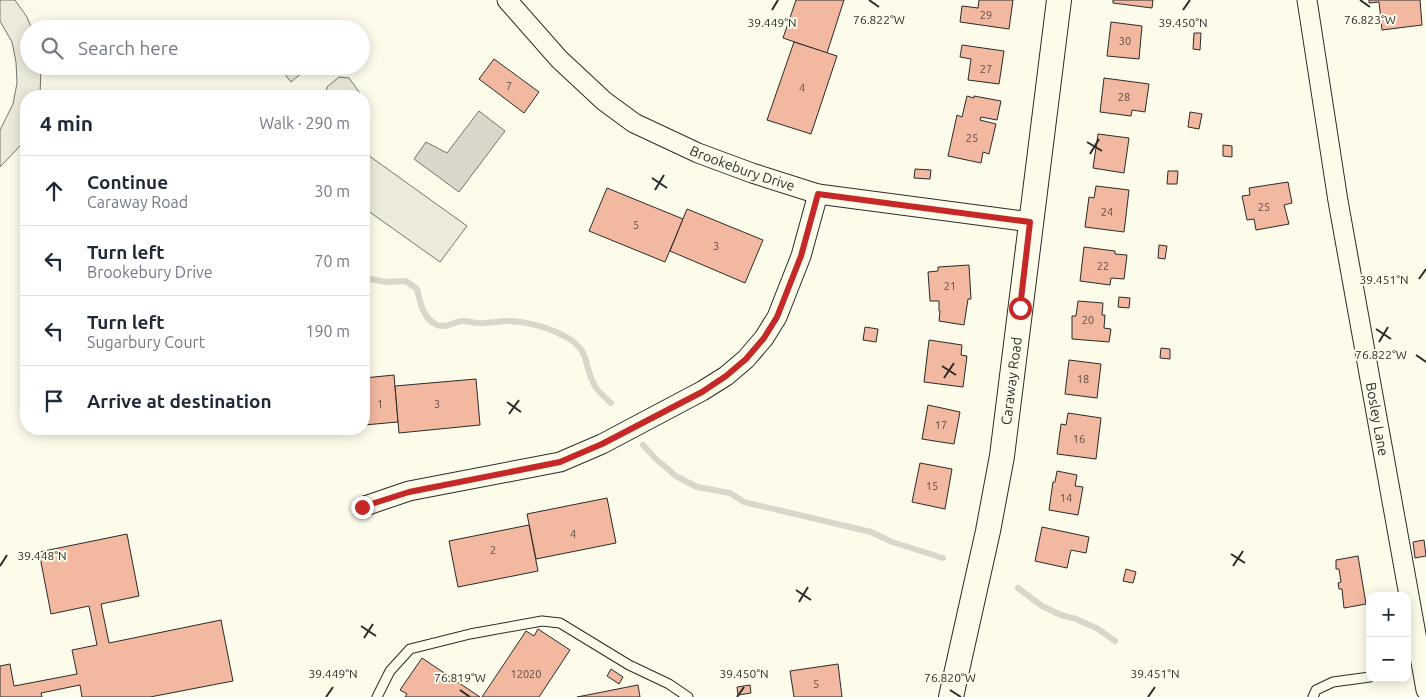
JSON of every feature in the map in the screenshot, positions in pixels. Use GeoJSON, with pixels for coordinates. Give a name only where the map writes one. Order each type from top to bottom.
{"type":"FeatureCollection","features":[{"type":"Feature","properties":{"kind":"street","name":"Brookebury Drive"},"geometry":{"type":"LineString","coordinates":[[507,0],[559,59],[604,101],[634,123],[698,153],[818,194],[1030,222]]}},
{"type":"Feature","properties":{"kind":"street","name":"Caraway Road"},"geometry":{"type":"LineString","coordinates":[[951,697],[988,531],[1002,456],[1059,0]]}},
{"type":"Feature","properties":{"kind":"street","name":"Bosley Lane"},"geometry":{"type":"LineString","coordinates":[[1307,0],[1338,201],[1426,690]]}},
{"type":"Feature","properties":{"kind":"street"},"geometry":{"type":"LineString","coordinates":[[362,507],[409,492],[560,462],[610,440],[702,392],[726,376],[746,359],[764,338],[777,317],[801,256],[818,194]]}},
{"type":"Feature","properties":{"kind":"lane"},"geometry":{"type":"LineString","coordinates":[[377,697],[390,671],[410,649],[470,634],[542,621],[560,623],[629,665],[669,684],[688,697]]}},
{"type":"Feature","properties":{"kind":"lane"},"geometry":{"type":"LineString","coordinates":[[1313,697],[1316,690],[1333,682],[1366,678]]}},
{"type":"Feature","properties":{"kind":"shaded area"},"geometry":{"type":"Polygon","coordinates":[[[0,0],[15,0],[28,20],[20,20],[20,75],[41,75],[40,90],[20,90],[20,146],[0,167],[0,130],[13,104],[17,83],[16,62],[12,42],[0,21],[0,0]]]}},
{"type":"Feature","properties":{"kind":"shaded area"},"geometry":{"type":"Polygon","coordinates":[[[285,75],[299,75],[291,82],[285,75]]]}},
{"type":"Feature","properties":{"kind":"shaded area"},"geometry":{"type":"Polygon","coordinates":[[[339,77],[349,78],[358,90],[327,90],[327,87],[339,77]]]}},
{"type":"Feature","properties":{"kind":"shaded area"},"geometry":{"type":"Polygon","coordinates":[[[479,111],[505,131],[459,192],[414,159],[426,142],[447,153],[479,111]]]}},
{"type":"Feature","properties":{"kind":"shaded area"},"geometry":{"type":"Polygon","coordinates":[[[370,156],[467,226],[440,262],[370,212],[370,156]]]}},
{"type":"Feature","properties":{"kind":"building"},"geometry":{"type":"Polygon","coordinates":[[[796,0],[844,0],[827,53],[783,38],[796,0]]]}},
{"type":"Feature","properties":{"kind":"building"},"geometry":{"type":"Polygon","coordinates":[[[979,0],[1013,0],[1009,29],[960,22],[962,6],[978,8],[979,0]]]}},
{"type":"Feature","properties":{"kind":"building"},"geometry":{"type":"Polygon","coordinates":[[[1113,0],[1153,0],[1152,8],[1113,3],[1113,0]]]}},
{"type":"Feature","properties":{"kind":"building"},"geometry":{"type":"Polygon","coordinates":[[[1369,0],[1420,0],[1422,25],[1382,30],[1379,2],[1369,3],[1369,0]]]}},
{"type":"Feature","properties":{"kind":"building"},"geometry":{"type":"Polygon","coordinates":[[[1111,22],[1142,26],[1139,59],[1107,56],[1111,22]]]}},
{"type":"Feature","properties":{"kind":"building"},"geometry":{"type":"Polygon","coordinates":[[[1194,33],[1201,33],[1200,50],[1193,49],[1194,33]]]}},
{"type":"Feature","properties":{"kind":"building"},"geometry":{"type":"Polygon","coordinates":[[[794,42],[837,56],[811,134],[767,120],[794,42]]]}},
{"type":"Feature","properties":{"kind":"building"},"geometry":{"type":"Polygon","coordinates":[[[962,45],[1004,51],[999,84],[968,80],[971,59],[960,57],[962,45]]]}},
{"type":"Feature","properties":{"kind":"building"},"geometry":{"type":"Polygon","coordinates":[[[494,59],[539,92],[524,113],[479,79],[494,59]]]}},
{"type":"Feature","properties":{"kind":"building"},"geometry":{"type":"Polygon","coordinates":[[[1104,78],[1149,84],[1145,112],[1132,110],[1131,116],[1100,112],[1104,78]]]}},
{"type":"Feature","properties":{"kind":"building"},"geometry":{"type":"Polygon","coordinates":[[[967,96],[1001,101],[997,120],[981,117],[980,120],[996,124],[989,154],[983,152],[981,163],[948,156],[957,115],[962,117],[967,96]]]}},
{"type":"Feature","properties":{"kind":"building"},"geometry":{"type":"Polygon","coordinates":[[[1190,112],[1202,114],[1199,129],[1188,127],[1190,112]]]}},
{"type":"Feature","properties":{"kind":"building"},"geometry":{"type":"Polygon","coordinates":[[[1098,134],[1129,138],[1124,173],[1093,168],[1098,134]]]}},
{"type":"Feature","properties":{"kind":"building"},"geometry":{"type":"Polygon","coordinates":[[[1223,145],[1232,146],[1232,157],[1223,156],[1223,145]]]}},
{"type":"Feature","properties":{"kind":"building"},"geometry":{"type":"Polygon","coordinates":[[[915,169],[931,170],[930,179],[914,178],[915,169]]]}},
{"type":"Feature","properties":{"kind":"building"},"geometry":{"type":"Polygon","coordinates":[[[1168,171],[1178,171],[1177,184],[1167,184],[1168,171]]]}},
{"type":"Feature","properties":{"kind":"building"},"geometry":{"type":"Polygon","coordinates":[[[1288,182],[1292,203],[1284,205],[1289,224],[1256,230],[1254,219],[1247,220],[1242,196],[1250,195],[1249,188],[1288,182]]]}},
{"type":"Feature","properties":{"kind":"building"},"geometry":{"type":"Polygon","coordinates":[[[1096,186],[1129,190],[1124,232],[1085,227],[1089,197],[1094,198],[1096,186]]]}},
{"type":"Feature","properties":{"kind":"building"},"geometry":{"type":"Polygon","coordinates":[[[607,188],[683,219],[665,262],[589,231],[607,188]]]}},
{"type":"Feature","properties":{"kind":"building"},"geometry":{"type":"Polygon","coordinates":[[[687,209],[763,240],[745,283],[670,251],[687,209]]]}},
{"type":"Feature","properties":{"kind":"building"},"geometry":{"type":"Polygon","coordinates":[[[1159,245],[1167,246],[1165,259],[1158,258],[1159,245]]]}},
{"type":"Feature","properties":{"kind":"building"},"geometry":{"type":"Polygon","coordinates":[[[1084,247],[1115,251],[1115,254],[1127,255],[1124,279],[1111,278],[1110,285],[1080,281],[1084,247]]]}},
{"type":"Feature","properties":{"kind":"building"},"geometry":{"type":"Polygon","coordinates":[[[969,265],[971,299],[968,299],[964,325],[939,321],[939,301],[930,301],[928,272],[938,271],[938,267],[969,265]]]}},
{"type":"Feature","properties":{"kind":"building"},"geometry":{"type":"Polygon","coordinates":[[[1119,297],[1130,298],[1129,308],[1118,307],[1119,297]]]}},
{"type":"Feature","properties":{"kind":"building"},"geometry":{"type":"Polygon","coordinates":[[[1078,301],[1103,303],[1102,315],[1105,315],[1104,328],[1111,329],[1109,342],[1072,339],[1072,316],[1076,316],[1078,301]]]}},
{"type":"Feature","properties":{"kind":"building"},"geometry":{"type":"Polygon","coordinates":[[[865,327],[878,329],[876,342],[863,340],[865,327]]]}},
{"type":"Feature","properties":{"kind":"building"},"geometry":{"type":"Polygon","coordinates":[[[929,340],[962,345],[961,355],[967,356],[963,387],[924,382],[929,340]]]}},
{"type":"Feature","properties":{"kind":"building"},"geometry":{"type":"Polygon","coordinates":[[[1161,348],[1170,349],[1170,359],[1160,358],[1161,348]]]}},
{"type":"Feature","properties":{"kind":"building"},"geometry":{"type":"Polygon","coordinates":[[[1069,360],[1101,364],[1097,398],[1065,394],[1069,360]]]}},
{"type":"Feature","properties":{"kind":"building"},"geometry":{"type":"Polygon","coordinates":[[[394,375],[398,422],[370,424],[370,377],[394,375]]]}},
{"type":"Feature","properties":{"kind":"building"},"geometry":{"type":"Polygon","coordinates":[[[476,379],[480,425],[399,433],[395,386],[476,379]]]}},
{"type":"Feature","properties":{"kind":"building"},"geometry":{"type":"Polygon","coordinates":[[[928,405],[960,412],[954,444],[922,439],[928,405]]]}},
{"type":"Feature","properties":{"kind":"building"},"geometry":{"type":"Polygon","coordinates":[[[1068,413],[1101,418],[1096,459],[1057,454],[1061,424],[1066,425],[1068,413]]]}},
{"type":"Feature","properties":{"kind":"building"},"geometry":{"type":"Polygon","coordinates":[[[920,463],[952,469],[945,509],[912,502],[920,463]]]}},
{"type":"Feature","properties":{"kind":"building"},"geometry":{"type":"Polygon","coordinates":[[[1057,471],[1077,475],[1075,486],[1083,487],[1078,515],[1049,510],[1053,482],[1055,482],[1057,471]]]}},
{"type":"Feature","properties":{"kind":"building"},"geometry":{"type":"Polygon","coordinates":[[[607,498],[616,543],[536,559],[527,514],[607,498]]]}},
{"type":"Feature","properties":{"kind":"building"},"geometry":{"type":"Polygon","coordinates":[[[529,525],[538,571],[458,587],[449,541],[529,525]]]}},
{"type":"Feature","properties":{"kind":"building"},"geometry":{"type":"Polygon","coordinates":[[[1042,527],[1089,537],[1086,553],[1071,550],[1067,568],[1035,561],[1042,527]]]}},
{"type":"Feature","properties":{"kind":"building"},"geometry":{"type":"Polygon","coordinates":[[[127,534],[139,596],[101,604],[109,643],[221,620],[233,681],[150,697],[82,697],[80,685],[41,693],[42,697],[0,697],[0,666],[10,664],[14,686],[77,674],[72,650],[97,645],[89,606],[51,614],[39,552],[127,534]]]}},
{"type":"Feature","properties":{"kind":"building"},"geometry":{"type":"Polygon","coordinates":[[[1424,540],[1426,556],[1415,558],[1413,542],[1424,540]]]}},
{"type":"Feature","properties":{"kind":"building"},"geometry":{"type":"Polygon","coordinates":[[[1358,556],[1366,604],[1344,608],[1342,589],[1339,589],[1338,583],[1341,582],[1339,569],[1336,569],[1336,560],[1358,556]]]}},
{"type":"Feature","properties":{"kind":"building"},"geometry":{"type":"Polygon","coordinates":[[[1126,569],[1136,572],[1133,583],[1123,581],[1126,569]]]}},
{"type":"Feature","properties":{"kind":"building"},"geometry":{"type":"Polygon","coordinates":[[[538,629],[570,650],[539,697],[482,697],[526,631],[534,636],[538,629]]]}},
{"type":"Feature","properties":{"kind":"building"},"geometry":{"type":"Polygon","coordinates":[[[422,658],[480,697],[405,697],[407,694],[400,690],[422,658]]]}},
{"type":"Feature","properties":{"kind":"building"},"geometry":{"type":"Polygon","coordinates":[[[838,664],[842,697],[794,697],[790,671],[838,664]]]}},
{"type":"Feature","properties":{"kind":"building"},"geometry":{"type":"Polygon","coordinates":[[[611,669],[623,677],[619,684],[607,676],[611,669]]]}},
{"type":"Feature","properties":{"kind":"building"},"geometry":{"type":"Polygon","coordinates":[[[638,685],[640,697],[577,697],[638,685]]]}},
{"type":"Feature","properties":{"kind":"building"},"geometry":{"type":"Polygon","coordinates":[[[750,685],[751,693],[738,695],[737,687],[750,685]]]}},
{"type":"Feature","properties":{"kind":"waterway"},"geometry":{"type":"LineString","coordinates":[[370,279],[387,282],[406,281],[417,289],[425,314],[428,319],[437,325],[444,326],[460,321],[476,323],[509,321],[539,326],[561,334],[575,343],[580,349],[595,386],[611,403]]}},
{"type":"Feature","properties":{"kind":"waterway"},"geometry":{"type":"LineString","coordinates":[[643,445],[676,476],[697,487],[730,493],[744,502],[871,532],[892,542],[943,558]]}},
{"type":"Feature","properties":{"kind":"waterway"},"geometry":{"type":"LineString","coordinates":[[1018,588],[1042,606],[1098,629],[1115,641]]}},
{"type":"Feature","properties":{"kind":"route"},"geometry":{"type":"LineString","coordinates":[[362,507],[409,492],[560,462],[602,444],[702,392],[726,376],[746,359],[764,338],[777,317],[801,256],[818,194],[1030,222],[1020,308]]}}]}
